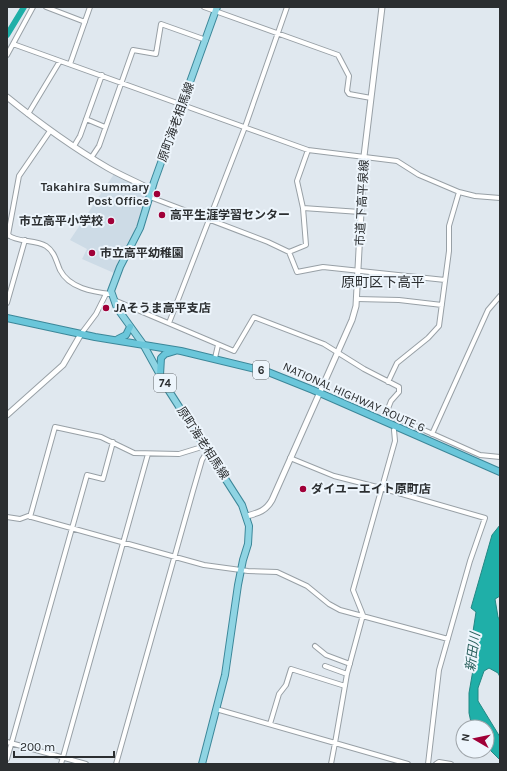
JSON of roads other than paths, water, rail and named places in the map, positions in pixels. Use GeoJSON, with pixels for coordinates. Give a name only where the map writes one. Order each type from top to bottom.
{"type":"FeatureCollection","features":[{"type":"Feature","properties":{"kind":"highway","name":"NATIONAL HIGHWAY ROUTE 6"},"geometry":{"type":"LineString","coordinates":[[7,318],[81,334],[215,358],[268,372],[320,393],[500,472]]}},
{"type":"Feature","properties":{"kind":"highway"},"geometry":{"type":"LineString","coordinates":[[112,339],[124,336],[130,327]]}},
{"type":"Feature","properties":{"kind":"highway"},"geometry":{"type":"LineString","coordinates":[[160,375],[159,365],[163,356],[168,352],[181,351]]}},
{"type":"Feature","properties":{"kind":"main road","name":"原町海老相馬線"},"geometry":{"type":"LineString","coordinates":[[202,764],[226,667],[241,570],[249,537],[247,516],[235,492],[160,375],[143,344],[110,296],[114,281],[140,228],[182,104],[217,9]]}},
{"type":"Feature","properties":{"kind":"street"},"geometry":{"type":"LineString","coordinates":[[7,54],[34,7]]}},
{"type":"Feature","properties":{"kind":"street"},"geometry":{"type":"LineString","coordinates":[[46,7],[85,22]]}},
{"type":"Feature","properties":{"kind":"street"},"geometry":{"type":"LineString","coordinates":[[70,64],[90,7]]}},
{"type":"Feature","properties":{"kind":"street"},"geometry":{"type":"LineString","coordinates":[[204,7],[217,9],[338,55],[349,76],[347,91],[349,94],[371,98]]}},
{"type":"Feature","properties":{"kind":"street"},"geometry":{"type":"LineString","coordinates":[[169,323],[245,127],[288,7]]}},
{"type":"Feature","properties":{"kind":"street","name":"市道 下高平泉線"},"geometry":{"type":"LineString","coordinates":[[247,516],[263,511],[269,507],[352,320],[357,299],[360,212],[364,156],[382,7]]}},
{"type":"Feature","properties":{"kind":"street"},"geometry":{"type":"LineString","coordinates":[[92,158],[99,146],[133,50],[156,54],[161,24],[206,40]]}},
{"type":"Feature","properties":{"kind":"street"},"geometry":{"type":"LineString","coordinates":[[13,44],[308,150],[364,156],[397,162],[420,175],[459,192],[475,196],[500,198]]}},
{"type":"Feature","properties":{"kind":"street"},"geometry":{"type":"LineString","coordinates":[[28,114],[60,61]]}},
{"type":"Feature","properties":{"kind":"street"},"geometry":{"type":"LineString","coordinates":[[74,146],[86,119],[102,75]]}},
{"type":"Feature","properties":{"kind":"street"},"geometry":{"type":"LineString","coordinates":[[7,97],[50,131],[92,158],[152,190]]}},
{"type":"Feature","properties":{"kind":"street"},"geometry":{"type":"LineString","coordinates":[[86,119],[106,127]]}},
{"type":"Feature","properties":{"kind":"street"},"geometry":{"type":"LineString","coordinates":[[50,131],[18,176],[7,235],[41,243],[51,250],[64,276],[73,285],[110,296],[218,345],[234,350],[254,317],[324,344],[400,389],[391,400],[387,411],[398,420],[480,455],[500,457]]}},
{"type":"Feature","properties":{"kind":"street"},"geometry":{"type":"LineString","coordinates":[[150,197],[289,252],[306,245],[303,208],[297,181],[308,150]]}},
{"type":"Feature","properties":{"kind":"street"},"geometry":{"type":"LineString","coordinates":[[388,382],[397,363],[428,338],[439,326],[449,252],[449,226],[459,192]]}},
{"type":"Feature","properties":{"kind":"street"},"geometry":{"type":"LineString","coordinates":[[303,208],[360,212]]}},
{"type":"Feature","properties":{"kind":"street"},"geometry":{"type":"LineString","coordinates":[[7,303],[26,240]]}},
{"type":"Feature","properties":{"kind":"street"},"geometry":{"type":"LineString","coordinates":[[289,252],[297,272],[323,267],[445,280]]}},
{"type":"Feature","properties":{"kind":"street"},"geometry":{"type":"LineString","coordinates":[[7,415],[63,366],[81,334],[110,296]]}},
{"type":"Feature","properties":{"kind":"street"},"geometry":{"type":"LineString","coordinates":[[432,434],[488,310],[500,296]]}},
{"type":"Feature","properties":{"kind":"street"},"geometry":{"type":"LineString","coordinates":[[357,299],[399,300],[442,304]]}},
{"type":"Feature","properties":{"kind":"street"},"geometry":{"type":"LineString","coordinates":[[215,358],[218,345]]}},
{"type":"Feature","properties":{"kind":"street"},"geometry":{"type":"LineString","coordinates":[[30,517],[55,427],[101,437],[134,453],[179,454],[206,448]]}},
{"type":"Feature","properties":{"kind":"street"},"geometry":{"type":"LineString","coordinates":[[331,764],[347,674],[363,615],[353,590],[395,437],[394,430]]}},
{"type":"Feature","properties":{"kind":"street"},"geometry":{"type":"LineString","coordinates":[[7,760],[9,743],[87,475],[103,479],[114,442]]}},
{"type":"Feature","properties":{"kind":"street"},"geometry":{"type":"LineString","coordinates":[[116,764],[206,448]]}},
{"type":"Feature","properties":{"kind":"street"},"geometry":{"type":"LineString","coordinates":[[61,764],[148,454]]}},
{"type":"Feature","properties":{"kind":"street"},"geometry":{"type":"LineString","coordinates":[[290,458],[334,476],[486,518],[468,568],[439,670],[428,764]]}},
{"type":"Feature","properties":{"kind":"street"},"geometry":{"type":"LineString","coordinates":[[7,517],[20,519],[30,517],[204,565],[241,570],[277,572],[307,586],[337,609],[448,639]]}},
{"type":"Feature","properties":{"kind":"street"},"geometry":{"type":"LineString","coordinates":[[315,646],[326,655],[350,664]]}},
{"type":"Feature","properties":{"kind":"street"},"geometry":{"type":"LineString","coordinates":[[325,666],[347,674]]}},
{"type":"Feature","properties":{"kind":"street"},"geometry":{"type":"LineString","coordinates":[[270,724],[279,694],[286,685],[291,669],[345,686]]}},
{"type":"Feature","properties":{"kind":"street"},"geometry":{"type":"LineString","coordinates":[[216,709],[408,764]]}},
{"type":"Feature","properties":{"kind":"street"},"geometry":{"type":"LineString","coordinates":[[9,743],[86,764]]}},
{"type":"Feature","properties":{"kind":"street"},"geometry":{"type":"LineString","coordinates":[[436,764],[439,762],[451,764]]}},
{"type":"Feature","properties":{"kind":"waterway"},"geometry":{"type":"LineString","coordinates":[[7,35],[24,7]]}},
{"type":"Feature","properties":{"kind":"place","name":"Takahira Summary Post Office"},"geometry":{"type":"Point","coordinates":[157,194]}},
{"type":"Feature","properties":{"kind":"place","name":"高平生涯学習センター"},"geometry":{"type":"Point","coordinates":[162,215]}},
{"type":"Feature","properties":{"kind":"place","name":"市立高平小学校"},"geometry":{"type":"Point","coordinates":[111,221]}},
{"type":"Feature","properties":{"kind":"place","name":"市立高平幼稚園"},"geometry":{"type":"Point","coordinates":[92,253]}},
{"type":"Feature","properties":{"kind":"place","name":"JAそうま高平支店"},"geometry":{"type":"Point","coordinates":[106,308]}},
{"type":"Feature","properties":{"kind":"place","name":"ダイユーエイト原町店"},"geometry":{"type":"Point","coordinates":[303,489]}},
{"type":"Feature","properties":{"kind":"district","name":"原町区下高平"},"geometry":{"type":"Point","coordinates":[383,282]}},
{"type":"Feature","properties":{"kind":"water label","name":"新田川"},"geometry":{"type":"Point","coordinates":[472,652]}}]}
